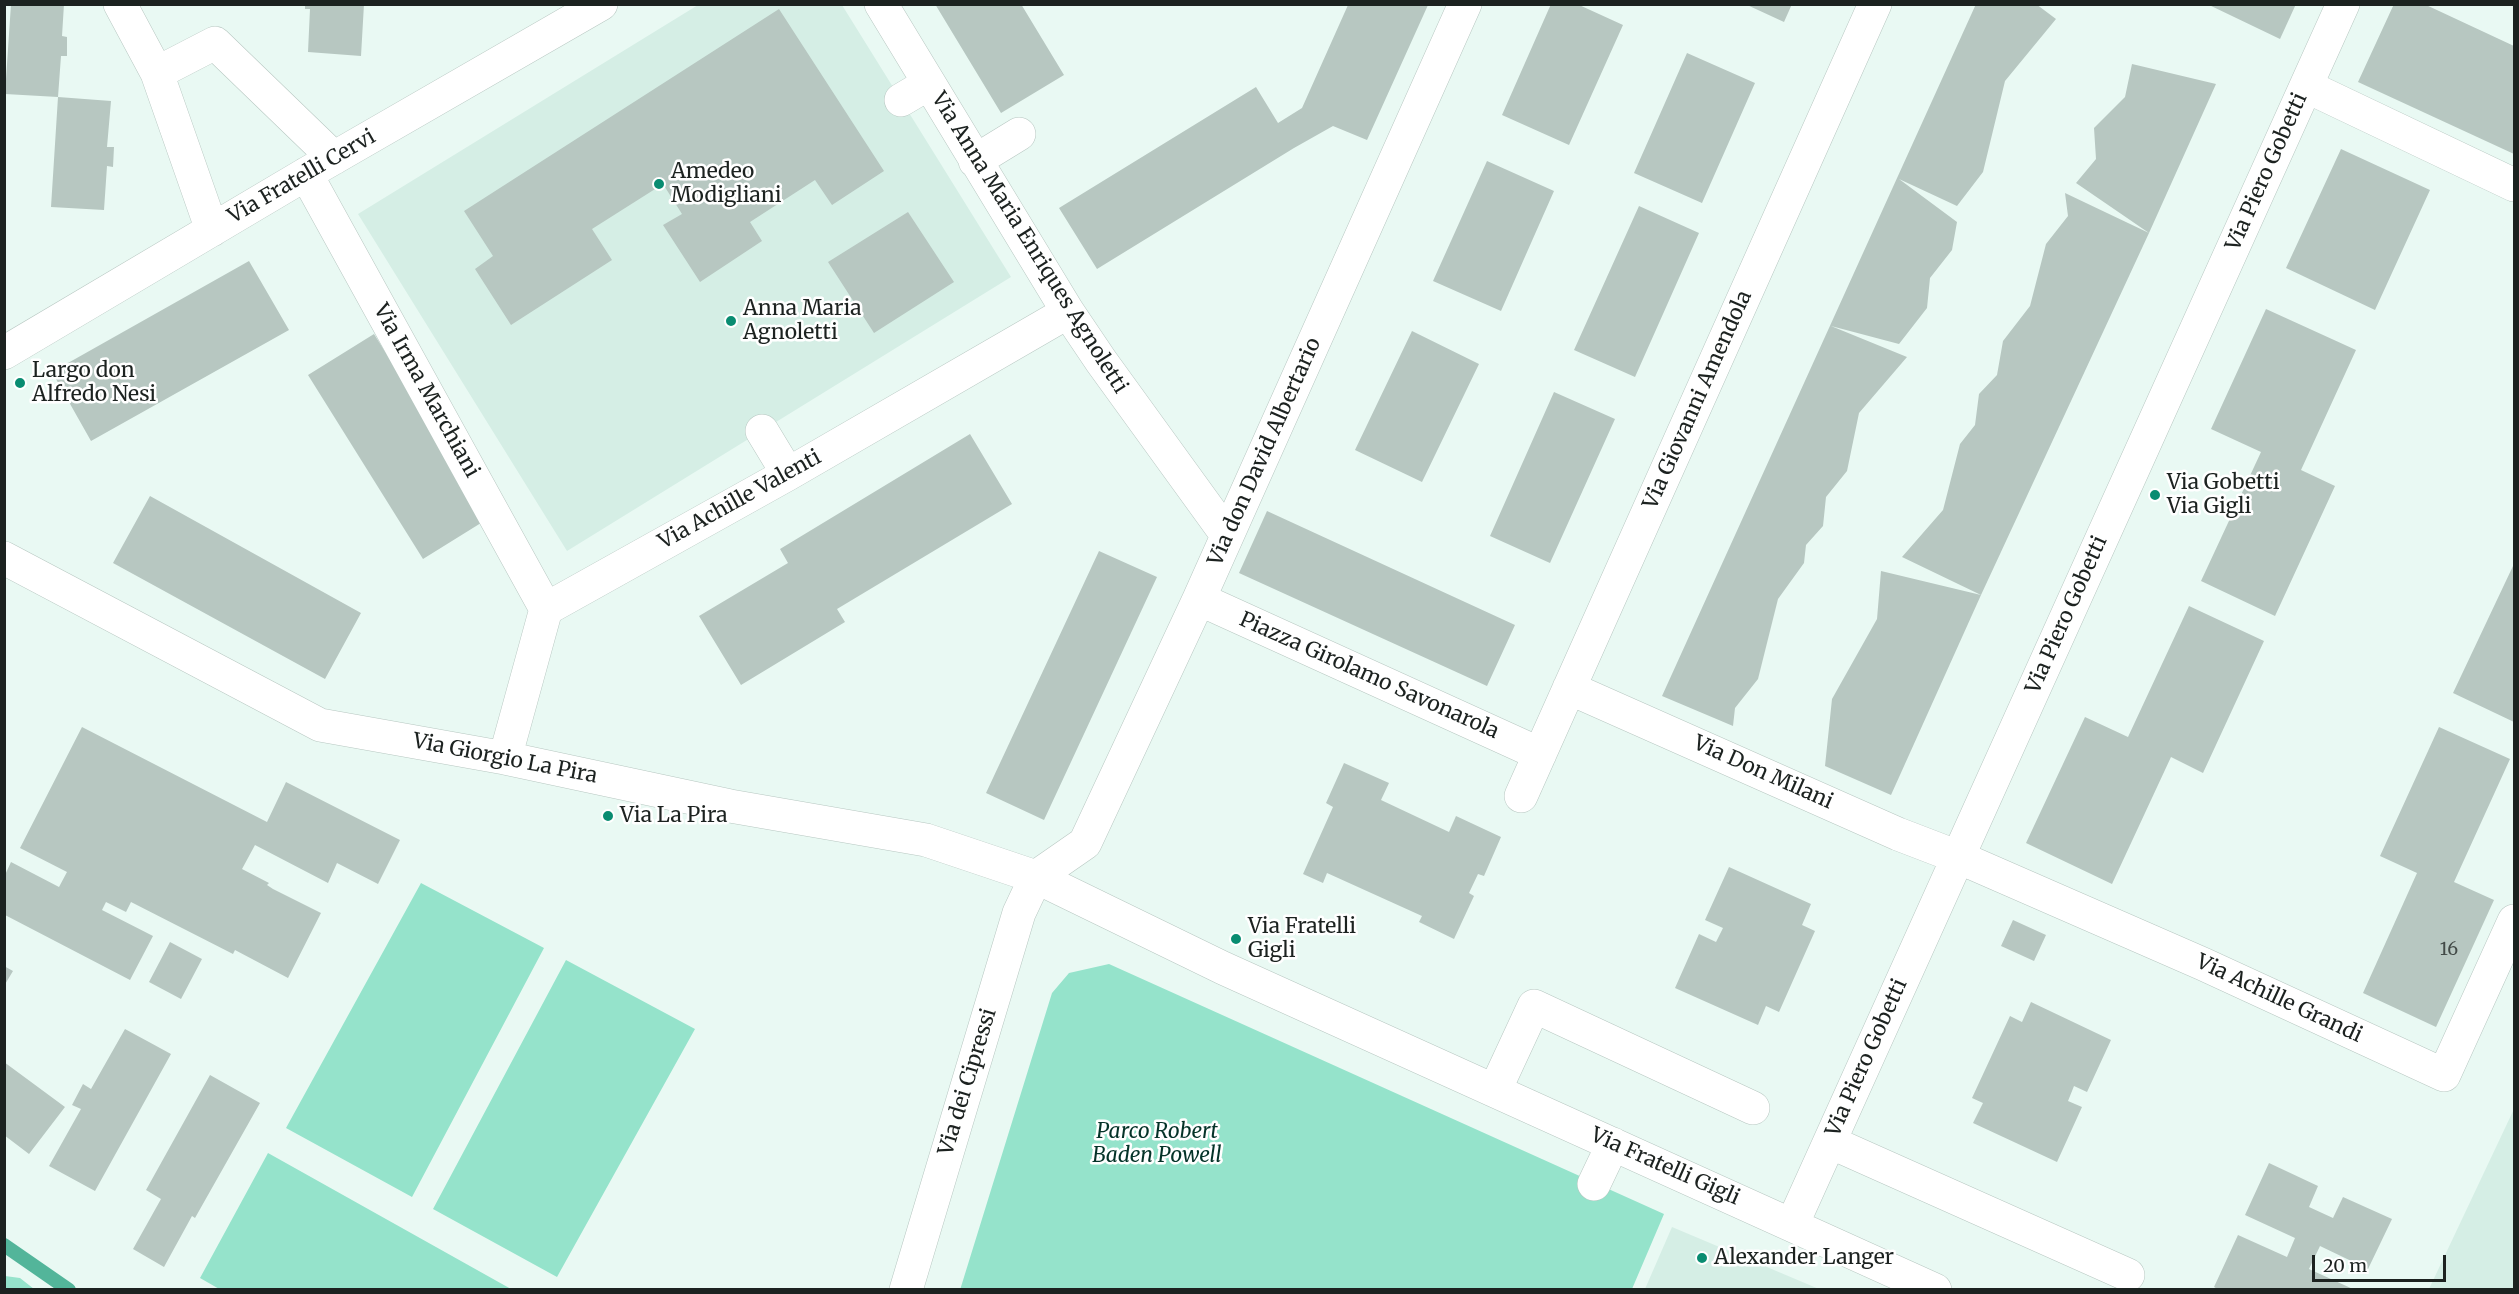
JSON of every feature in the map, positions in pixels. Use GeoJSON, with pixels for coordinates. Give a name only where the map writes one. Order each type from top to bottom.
{"type":"FeatureCollection","features":[{"type":"Feature","properties":{"kind":"street"},"geometry":{"type":"LineString","coordinates":[[120,4],[157,73],[212,230]]}},
{"type":"Feature","properties":{"kind":"street","name":"Via Fratelli Cervi"},"geometry":{"type":"LineString","coordinates":[[4,353],[320,166],[601,4]]}},
{"type":"Feature","properties":{"kind":"street","name":"Via Anna Maria Enriques Agnoletti"},"geometry":{"type":"LineString","coordinates":[[881,4],[915,92],[975,161],[1068,312],[1227,535]]}},
{"type":"Feature","properties":{"kind":"street","name":"Via don David Albertario"},"geometry":{"type":"LineString","coordinates":[[1036,877],[1085,843],[1199,599],[1465,4]]}},
{"type":"Feature","properties":{"kind":"street","name":"Via Giovanni Amendola"},"geometry":{"type":"LineString","coordinates":[[1521,796],[1875,4]]}},
{"type":"Feature","properties":{"kind":"street","name":"Via Piero Gobetti"},"geometry":{"type":"LineString","coordinates":[[1792,1225],[2343,4]]}},
{"type":"Feature","properties":{"kind":"street","name":"Via Irma Marchiani"},"geometry":{"type":"LineString","coordinates":[[157,73],[215,43],[320,166],[546,609]]}},
{"type":"Feature","properties":{"kind":"street"},"geometry":{"type":"LineString","coordinates":[[2306,86],[2514,185]]}},
{"type":"Feature","properties":{"kind":"street"},"geometry":{"type":"LineString","coordinates":[[975,161],[1019,134]]}},
{"type":"Feature","properties":{"kind":"street","name":"Via Achille Valenti"},"geometry":{"type":"LineString","coordinates":[[546,609],[788,474],[1068,312]]}},
{"type":"Feature","properties":{"kind":"street"},"geometry":{"type":"LineString","coordinates":[[762,431],[788,474]]}},
{"type":"Feature","properties":{"kind":"street","name":"Via Giorgio La Pira"},"geometry":{"type":"LineString","coordinates":[[4,558],[320,724],[506,758],[730,806],[926,840],[1036,877]]}},
{"type":"Feature","properties":{"kind":"street","name":"Piazza Girolamo Savonarola"},"geometry":{"type":"LineString","coordinates":[[1199,599],[1540,754]]}},
{"type":"Feature","properties":{"kind":"street"},"geometry":{"type":"LineString","coordinates":[[506,758],[546,609]]}},
{"type":"Feature","properties":{"kind":"street","name":"Via Don Milani"},"geometry":{"type":"LineString","coordinates":[[1569,688],[1898,834],[1958,857]]}},
{"type":"Feature","properties":{"kind":"street","name":"Via Achille Grandi"},"geometry":{"type":"LineString","coordinates":[[1958,857],[2444,1075],[2514,921]]}},
{"type":"Feature","properties":{"kind":"street","name":"Via Fratelli Gigli"},"geometry":{"type":"LineString","coordinates":[[1036,877],[1223,968],[1935,1290]]}},
{"type":"Feature","properties":{"kind":"street","name":"Via dei Cipressi"},"geometry":{"type":"LineString","coordinates":[[906,1290],[1019,913],[1036,877]]}},
{"type":"Feature","properties":{"kind":"street"},"geometry":{"type":"LineString","coordinates":[[1495,1090],[1534,1006],[1754,1108]]}},
{"type":"Feature","properties":{"kind":"street"},"geometry":{"type":"LineString","coordinates":[[1830,1142],[2128,1275]]}},
{"type":"Feature","properties":{"kind":"street"},"geometry":{"type":"LineString","coordinates":[[1594,1184],[1613,1144]]}},
{"type":"Feature","properties":{"kind":"shaded area"},"geometry":{"type":"Polygon","coordinates":[[[698,5],[842,5],[1011,277],[567,551],[358,214],[698,5]]]}},
{"type":"Feature","properties":{"kind":"shaded area"},"geometry":{"type":"Polygon","coordinates":[[[2514,1109],[2514,1289],[2429,1289],[2514,1109]]]}},
{"type":"Feature","properties":{"kind":"shaded area","name":"Alexander Langer"},"geometry":{"type":"Polygon","coordinates":[[[1672,1227],[1819,1289],[1645,1289],[1672,1227]]]}},
{"type":"Feature","properties":{"kind":"green space"},"geometry":{"type":"Polygon","coordinates":[[[421,883],[544,948],[412,1197],[286,1128],[421,883]]]}},
{"type":"Feature","properties":{"kind":"green space"},"geometry":{"type":"Polygon","coordinates":[[[566,960],[695,1029],[557,1277],[433,1209],[566,960]]]}},
{"type":"Feature","properties":{"kind":"green space","name":"Parco Robert Baden Powell"},"geometry":{"type":"Polygon","coordinates":[[[1109,964],[1664,1214],[1632,1289],[960,1290],[1052,993],[1069,973],[1109,964]]]}},
{"type":"Feature","properties":{"kind":"green space"},"geometry":{"type":"Polygon","coordinates":[[[268,1153],[511,1289],[221,1290],[200,1278],[268,1153]]]}},
{"type":"Feature","properties":{"kind":"green space"},"geometry":{"type":"Polygon","coordinates":[[[5,1276],[20,1278],[34,1289],[5,1289],[5,1276]]]}},
{"type":"Feature","properties":{"kind":"building"},"geometry":{"type":"Polygon","coordinates":[[[11,4],[64,4],[62,36],[67,37],[67,56],[61,56],[58,97],[5,94],[11,4]]]}},
{"type":"Feature","properties":{"kind":"building"},"geometry":{"type":"Polygon","coordinates":[[[305,4],[364,4],[361,56],[308,52],[310,9],[305,9],[305,4]]]}},
{"type":"Feature","properties":{"kind":"building"},"geometry":{"type":"Polygon","coordinates":[[[935,4],[1021,4],[1064,75],[1001,113],[935,4]]]}},
{"type":"Feature","properties":{"kind":"building"},"geometry":{"type":"Polygon","coordinates":[[[1551,4],[1577,4],[1623,25],[1569,145],[1502,115],[1551,4]]]}},
{"type":"Feature","properties":{"kind":"building"},"geometry":{"type":"Polygon","coordinates":[[[1745,4],[1792,4],[1784,22],[1745,4]]]}},
{"type":"Feature","properties":{"kind":"building"},"geometry":{"type":"Polygon","coordinates":[[[1976,4],[2036,4],[2056,19],[2005,81],[1983,172],[1957,206],[1899,179],[1957,222],[1952,250],[1930,278],[1927,308],[1899,344],[1831,326],[1907,357],[1859,413],[1847,471],[1826,497],[1823,526],[1806,545],[1804,563],[1778,599],[1758,679],[1735,708],[1733,726],[1662,696],[1976,4]]]}},
{"type":"Feature","properties":{"kind":"building"},"geometry":{"type":"Polygon","coordinates":[[[2207,4],[2296,4],[2280,39],[2207,4]]]}},
{"type":"Feature","properties":{"kind":"building"},"geometry":{"type":"Polygon","coordinates":[[[2394,4],[2424,4],[2514,46],[2514,154],[2358,82],[2394,4]]]}},
{"type":"Feature","properties":{"kind":"building"},"geometry":{"type":"Polygon","coordinates":[[[1348,5],[1428,5],[1367,140],[1333,126],[1097,269],[1059,208],[1256,87],[1278,123],[1302,108],[1348,5]]]}},
{"type":"Feature","properties":{"kind":"building"},"geometry":{"type":"Polygon","coordinates":[[[779,9],[884,171],[832,205],[815,180],[750,222],[762,241],[700,282],[663,225],[682,214],[663,184],[592,229],[612,260],[511,325],[475,269],[493,256],[464,211],[779,9]]]}},
{"type":"Feature","properties":{"kind":"building"},"geometry":{"type":"Polygon","coordinates":[[[1687,53],[1755,83],[1702,203],[1634,173],[1687,53]]]}},
{"type":"Feature","properties":{"kind":"building"},"geometry":{"type":"Polygon","coordinates":[[[2132,64],[2216,84],[2149,233],[2076,183],[2096,159],[2094,128],[2125,97],[2132,64]]]}},
{"type":"Feature","properties":{"kind":"building"},"geometry":{"type":"Polygon","coordinates":[[[58,97],[111,101],[107,147],[114,147],[113,167],[107,166],[104,210],[51,207],[58,97]]]}},
{"type":"Feature","properties":{"kind":"building"},"geometry":{"type":"Polygon","coordinates":[[[2341,149],[2430,190],[2375,310],[2286,268],[2341,149]]]}},
{"type":"Feature","properties":{"kind":"building"},"geometry":{"type":"Polygon","coordinates":[[[1487,161],[1554,191],[1501,311],[1433,281],[1487,161]]]}},
{"type":"Feature","properties":{"kind":"building"},"geometry":{"type":"Polygon","coordinates":[[[2065,193],[2149,233],[1981,595],[1902,557],[1943,510],[1960,444],[1975,425],[1979,394],[1997,375],[2003,341],[2030,306],[2046,244],[2068,216],[2065,193]]]}},
{"type":"Feature","properties":{"kind":"building"},"geometry":{"type":"Polygon","coordinates":[[[1639,206],[1699,233],[1635,377],[1574,350],[1639,206]]]}},
{"type":"Feature","properties":{"kind":"building"},"geometry":{"type":"Polygon","coordinates":[[[908,212],[954,282],[874,333],[828,262],[908,212]]]}},
{"type":"Feature","properties":{"kind":"building"},"geometry":{"type":"Polygon","coordinates":[[[249,261],[289,330],[91,441],[52,372],[249,261]]]}},
{"type":"Feature","properties":{"kind":"building"},"geometry":{"type":"Polygon","coordinates":[[[2266,309],[2356,350],[2301,470],[2335,486],[2275,616],[2201,581],[2261,452],[2211,429],[2266,309]]]}},
{"type":"Feature","properties":{"kind":"building"},"geometry":{"type":"Polygon","coordinates":[[[1412,331],[1479,364],[1422,482],[1355,450],[1412,331]]]}},
{"type":"Feature","properties":{"kind":"building"},"geometry":{"type":"Polygon","coordinates":[[[374,334],[489,518],[423,559],[308,375],[374,334]]]}},
{"type":"Feature","properties":{"kind":"building"},"geometry":{"type":"Polygon","coordinates":[[[1554,392],[1615,419],[1550,563],[1490,536],[1554,392]]]}},
{"type":"Feature","properties":{"kind":"building"},"geometry":{"type":"Polygon","coordinates":[[[970,434],[1012,504],[837,609],[845,622],[741,685],[699,616],[788,563],[780,549],[970,434]]]}},
{"type":"Feature","properties":{"kind":"building"},"geometry":{"type":"Polygon","coordinates":[[[150,496],[361,613],[325,679],[113,563],[150,496]]]}},
{"type":"Feature","properties":{"kind":"building"},"geometry":{"type":"Polygon","coordinates":[[[1267,511],[1515,625],[1487,686],[1239,573],[1267,511]]]}},
{"type":"Feature","properties":{"kind":"building"},"geometry":{"type":"Polygon","coordinates":[[[1099,551],[1157,577],[1044,820],[986,793],[1099,551]]]}},
{"type":"Feature","properties":{"kind":"building"},"geometry":{"type":"Polygon","coordinates":[[[2514,567],[2514,722],[2453,693],[2514,567]]]}},
{"type":"Feature","properties":{"kind":"building"},"geometry":{"type":"Polygon","coordinates":[[[1881,571],[1981,595],[1891,795],[1825,766],[1832,699],[1877,619],[1881,571]]]}},
{"type":"Feature","properties":{"kind":"building"},"geometry":{"type":"Polygon","coordinates":[[[2189,606],[2264,641],[2203,773],[2171,757],[2112,884],[2026,843],[2085,717],[2128,737],[2189,606]]]}},
{"type":"Feature","properties":{"kind":"building"},"geometry":{"type":"Polygon","coordinates":[[[82,727],[267,822],[286,782],[400,840],[378,884],[337,863],[328,883],[255,845],[242,869],[269,883],[267,885],[273,889],[321,913],[288,978],[235,950],[233,954],[131,902],[126,912],[106,902],[102,910],[153,936],[130,980],[5,915],[5,875],[11,862],[59,887],[67,872],[20,848],[82,727]]]}},
{"type":"Feature","properties":{"kind":"building"},"geometry":{"type":"Polygon","coordinates":[[[2439,727],[2510,759],[2454,882],[2494,900],[2436,1027],[2363,993],[2417,873],[2380,856],[2439,727]]]}},
{"type":"Feature","properties":{"kind":"building"},"geometry":{"type":"Polygon","coordinates":[[[1344,763],[1389,783],[1381,800],[1449,832],[1456,816],[1501,837],[1484,876],[1478,874],[1469,893],[1474,896],[1454,939],[1419,922],[1422,916],[1327,873],[1323,883],[1303,874],[1333,807],[1326,803],[1344,763]]]}},
{"type":"Feature","properties":{"kind":"building"},"geometry":{"type":"Polygon","coordinates":[[[1729,867],[1811,904],[1802,925],[1815,931],[1779,1012],[1766,1006],[1758,1025],[1675,988],[1699,934],[1716,942],[1723,928],[1705,920],[1729,867]]]}},
{"type":"Feature","properties":{"kind":"building"},"geometry":{"type":"Polygon","coordinates":[[[2013,920],[2046,935],[2034,961],[2001,946],[2013,920]]]}},
{"type":"Feature","properties":{"kind":"building"},"geometry":{"type":"Polygon","coordinates":[[[170,942],[202,959],[181,999],[149,982],[170,942]]]}},
{"type":"Feature","properties":{"kind":"building"},"geometry":{"type":"Polygon","coordinates":[[[4,966],[13,971],[4,986],[4,966]]]}},
{"type":"Feature","properties":{"kind":"building"},"geometry":{"type":"Polygon","coordinates":[[[2031,1002],[2111,1040],[2087,1092],[2074,1086],[2068,1101],[2082,1107],[2057,1162],[1973,1123],[1983,1103],[1972,1098],[2010,1016],[2022,1022],[2031,1002]]]}},
{"type":"Feature","properties":{"kind":"building"},"geometry":{"type":"Polygon","coordinates":[[[125,1029],[171,1054],[95,1191],[49,1166],[81,1109],[72,1105],[83,1084],[91,1089],[125,1029]]]}},
{"type":"Feature","properties":{"kind":"building"},"geometry":{"type":"Polygon","coordinates":[[[4,1062],[65,1107],[29,1154],[4,1135],[4,1062]]]}},
{"type":"Feature","properties":{"kind":"building"},"geometry":{"type":"Polygon","coordinates":[[[210,1075],[260,1103],[195,1218],[192,1216],[164,1267],[133,1249],[161,1199],[146,1190],[210,1075]]]}},
{"type":"Feature","properties":{"kind":"building"},"geometry":{"type":"Polygon","coordinates":[[[2269,1163],[2318,1186],[2309,1207],[2333,1218],[2343,1197],[2392,1219],[2368,1269],[2320,1246],[2309,1269],[2355,1290],[2219,1290],[2214,1287],[2238,1235],[2287,1257],[2295,1238],[2245,1215],[2269,1163]]]}},
{"type":"Feature","properties":{"kind":"waterway"},"geometry":{"type":"LineString","coordinates":[[4,1245],[69,1290]]}},
{"type":"Feature","properties":{"kind":"place","name":"Amedeo Modigliani"},"geometry":{"type":"Point","coordinates":[659,184]}},
{"type":"Feature","properties":{"kind":"place","name":"Anna Maria Agnoletti"},"geometry":{"type":"Point","coordinates":[731,321]}},
{"type":"Feature","properties":{"kind":"place","name":"Largo don Alfredo Nesi"},"geometry":{"type":"Point","coordinates":[20,383]}},
{"type":"Feature","properties":{"kind":"place","name":"Via Gobetti Via Gigli"},"geometry":{"type":"Point","coordinates":[2155,495]}},
{"type":"Feature","properties":{"kind":"place","name":"Via La Pira"},"geometry":{"type":"Point","coordinates":[608,816]}},
{"type":"Feature","properties":{"kind":"place","name":"Via Fratelli Gigli"},"geometry":{"type":"Point","coordinates":[1236,939]}},
{"type":"Feature","properties":{"kind":"place","name":"Alexander Langer"},"geometry":{"type":"Point","coordinates":[1702,1258]}}]}
